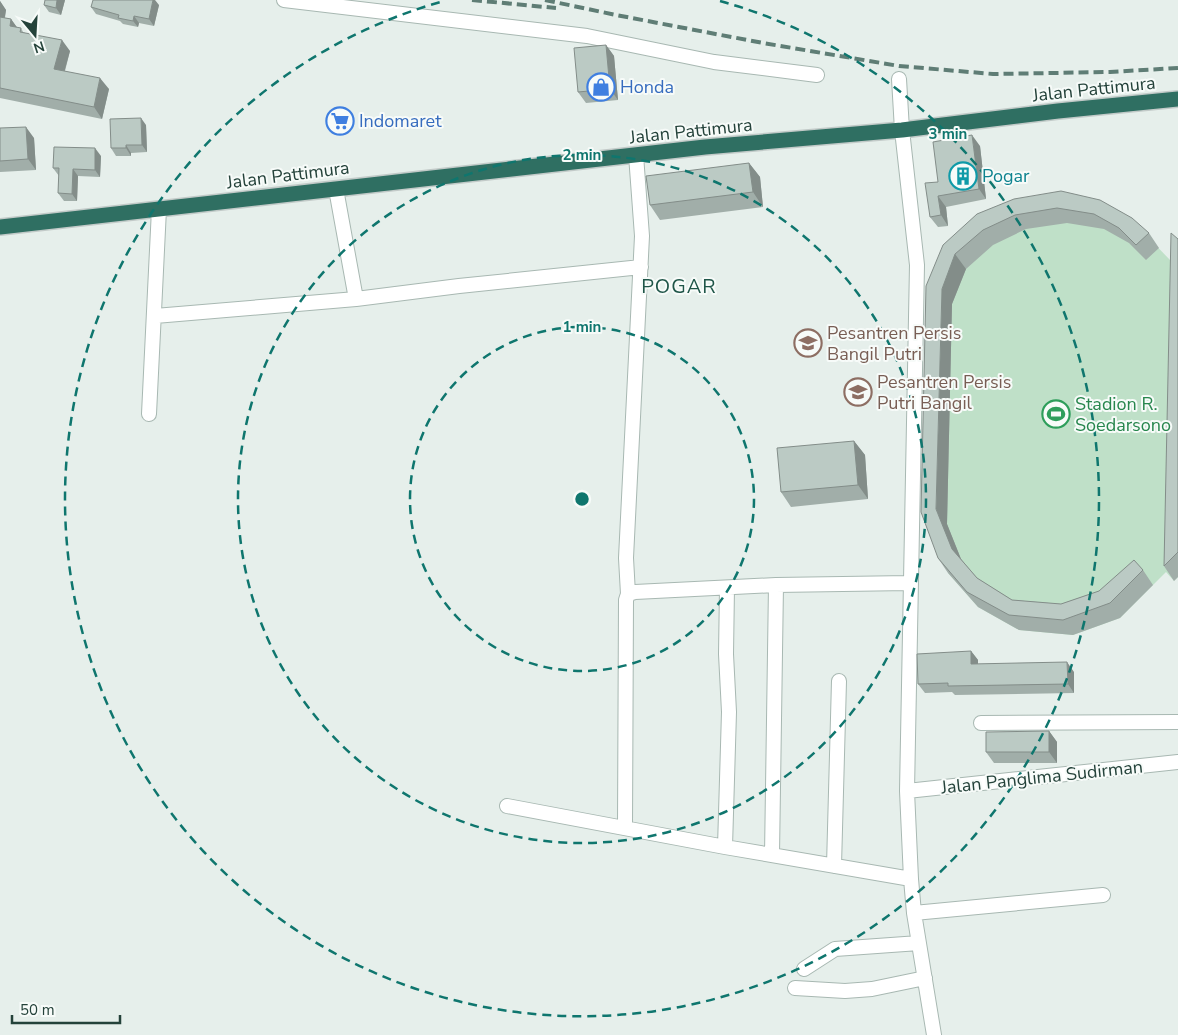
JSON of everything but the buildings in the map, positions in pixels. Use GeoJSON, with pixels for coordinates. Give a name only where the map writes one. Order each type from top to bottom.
{"type":"FeatureCollection","features":[{"type":"Feature","properties":{"kind":"highway","name":"Jalan Pattimura"},"geometry":{"type":"LineString","coordinates":[[0,227],[705,147],[902,130],[1178,99]]}},
{"type":"Feature","properties":{"kind":"street"},"geometry":{"type":"LineString","coordinates":[[284,0],[587,36],[714,62],[817,75]]}},
{"type":"Feature","properties":{"kind":"street"},"geometry":{"type":"LineString","coordinates":[[899,79],[902,130],[916,265],[906,792],[914,914],[934,1035]]}},
{"type":"Feature","properties":{"kind":"street"},"geometry":{"type":"LineString","coordinates":[[625,827],[626,600],[628,594],[626,558],[627,514],[631,475],[632,417],[642,236],[636,155]]}},
{"type":"Feature","properties":{"kind":"street"},"geometry":{"type":"LineString","coordinates":[[336,188],[356,298]]}},
{"type":"Feature","properties":{"kind":"street"},"geometry":{"type":"LineString","coordinates":[[149,414],[159,209]]}},
{"type":"Feature","properties":{"kind":"street"},"geometry":{"type":"LineString","coordinates":[[155,316],[356,298],[641,267]]}},
{"type":"Feature","properties":{"kind":"street"},"geometry":{"type":"LineString","coordinates":[[628,594],[635,592],[776,585],[909,583]]}},
{"type":"Feature","properties":{"kind":"street"},"geometry":{"type":"LineString","coordinates":[[772,855],[776,585]]}},
{"type":"Feature","properties":{"kind":"street"},"geometry":{"type":"LineString","coordinates":[[725,847],[728,712],[726,654],[727,588]]}},
{"type":"Feature","properties":{"kind":"street"},"geometry":{"type":"LineString","coordinates":[[834,866],[839,682]]}},
{"type":"Feature","properties":{"kind":"street"},"geometry":{"type":"LineString","coordinates":[[981,723],[1178,722]]}},
{"type":"Feature","properties":{"kind":"street","name":"Jalan Panglima Sudirman"},"geometry":{"type":"LineString","coordinates":[[906,792],[1178,762]]}},
{"type":"Feature","properties":{"kind":"street"},"geometry":{"type":"LineString","coordinates":[[507,806],[725,847],[911,879]]}},
{"type":"Feature","properties":{"kind":"street"},"geometry":{"type":"LineString","coordinates":[[914,914],[1103,895]]}},
{"type":"Feature","properties":{"kind":"street"},"geometry":{"type":"LineString","coordinates":[[804,969],[835,949],[919,943]]}},
{"type":"Feature","properties":{"kind":"street"},"geometry":{"type":"LineString","coordinates":[[795,988],[845,991],[872,989],[924,978]]}},
{"type":"Feature","properties":{"kind":"green space","name":"Stadion R. Soedarsono"},"geometry":{"type":"Polygon","coordinates":[[[1024,214],[1143,232],[1170,260],[1178,251],[1178,577],[1174,581],[1166,572],[1120,618],[1073,635],[1019,630],[978,607],[948,573],[936,301],[953,260],[1024,214]]]}},
{"type":"Feature","properties":{"kind":"railway"},"geometry":{"type":"LineString","coordinates":[[472,0],[556,8]]}},
{"type":"Feature","properties":{"kind":"railway"},"geometry":{"type":"LineString","coordinates":[[545,0],[763,43],[899,66],[993,74],[1110,72],[1178,68]]}},
{"type":"Feature","properties":{"kind":"place","name":"Honda"},"geometry":{"type":"Point","coordinates":[601,87]}},
{"type":"Feature","properties":{"kind":"place","name":"Indomaret"},"geometry":{"type":"Point","coordinates":[340,121]}},
{"type":"Feature","properties":{"kind":"place","name":"Pogar"},"geometry":{"type":"Point","coordinates":[963,176]}},
{"type":"Feature","properties":{"kind":"place","name":"Pesantren Persis Bangil Putri"},"geometry":{"type":"Point","coordinates":[808,343]}},
{"type":"Feature","properties":{"kind":"place","name":"Pesantren Persis Putri Bangil"},"geometry":{"type":"Point","coordinates":[858,392]}},
{"type":"Feature","properties":{"kind":"place","name":"Stadion R. Soedarsono"},"geometry":{"type":"Point","coordinates":[1056,414]}},
{"type":"Feature","properties":{"kind":"district","name":"POGAR"},"geometry":{"type":"Point","coordinates":[679,286]}}]}
